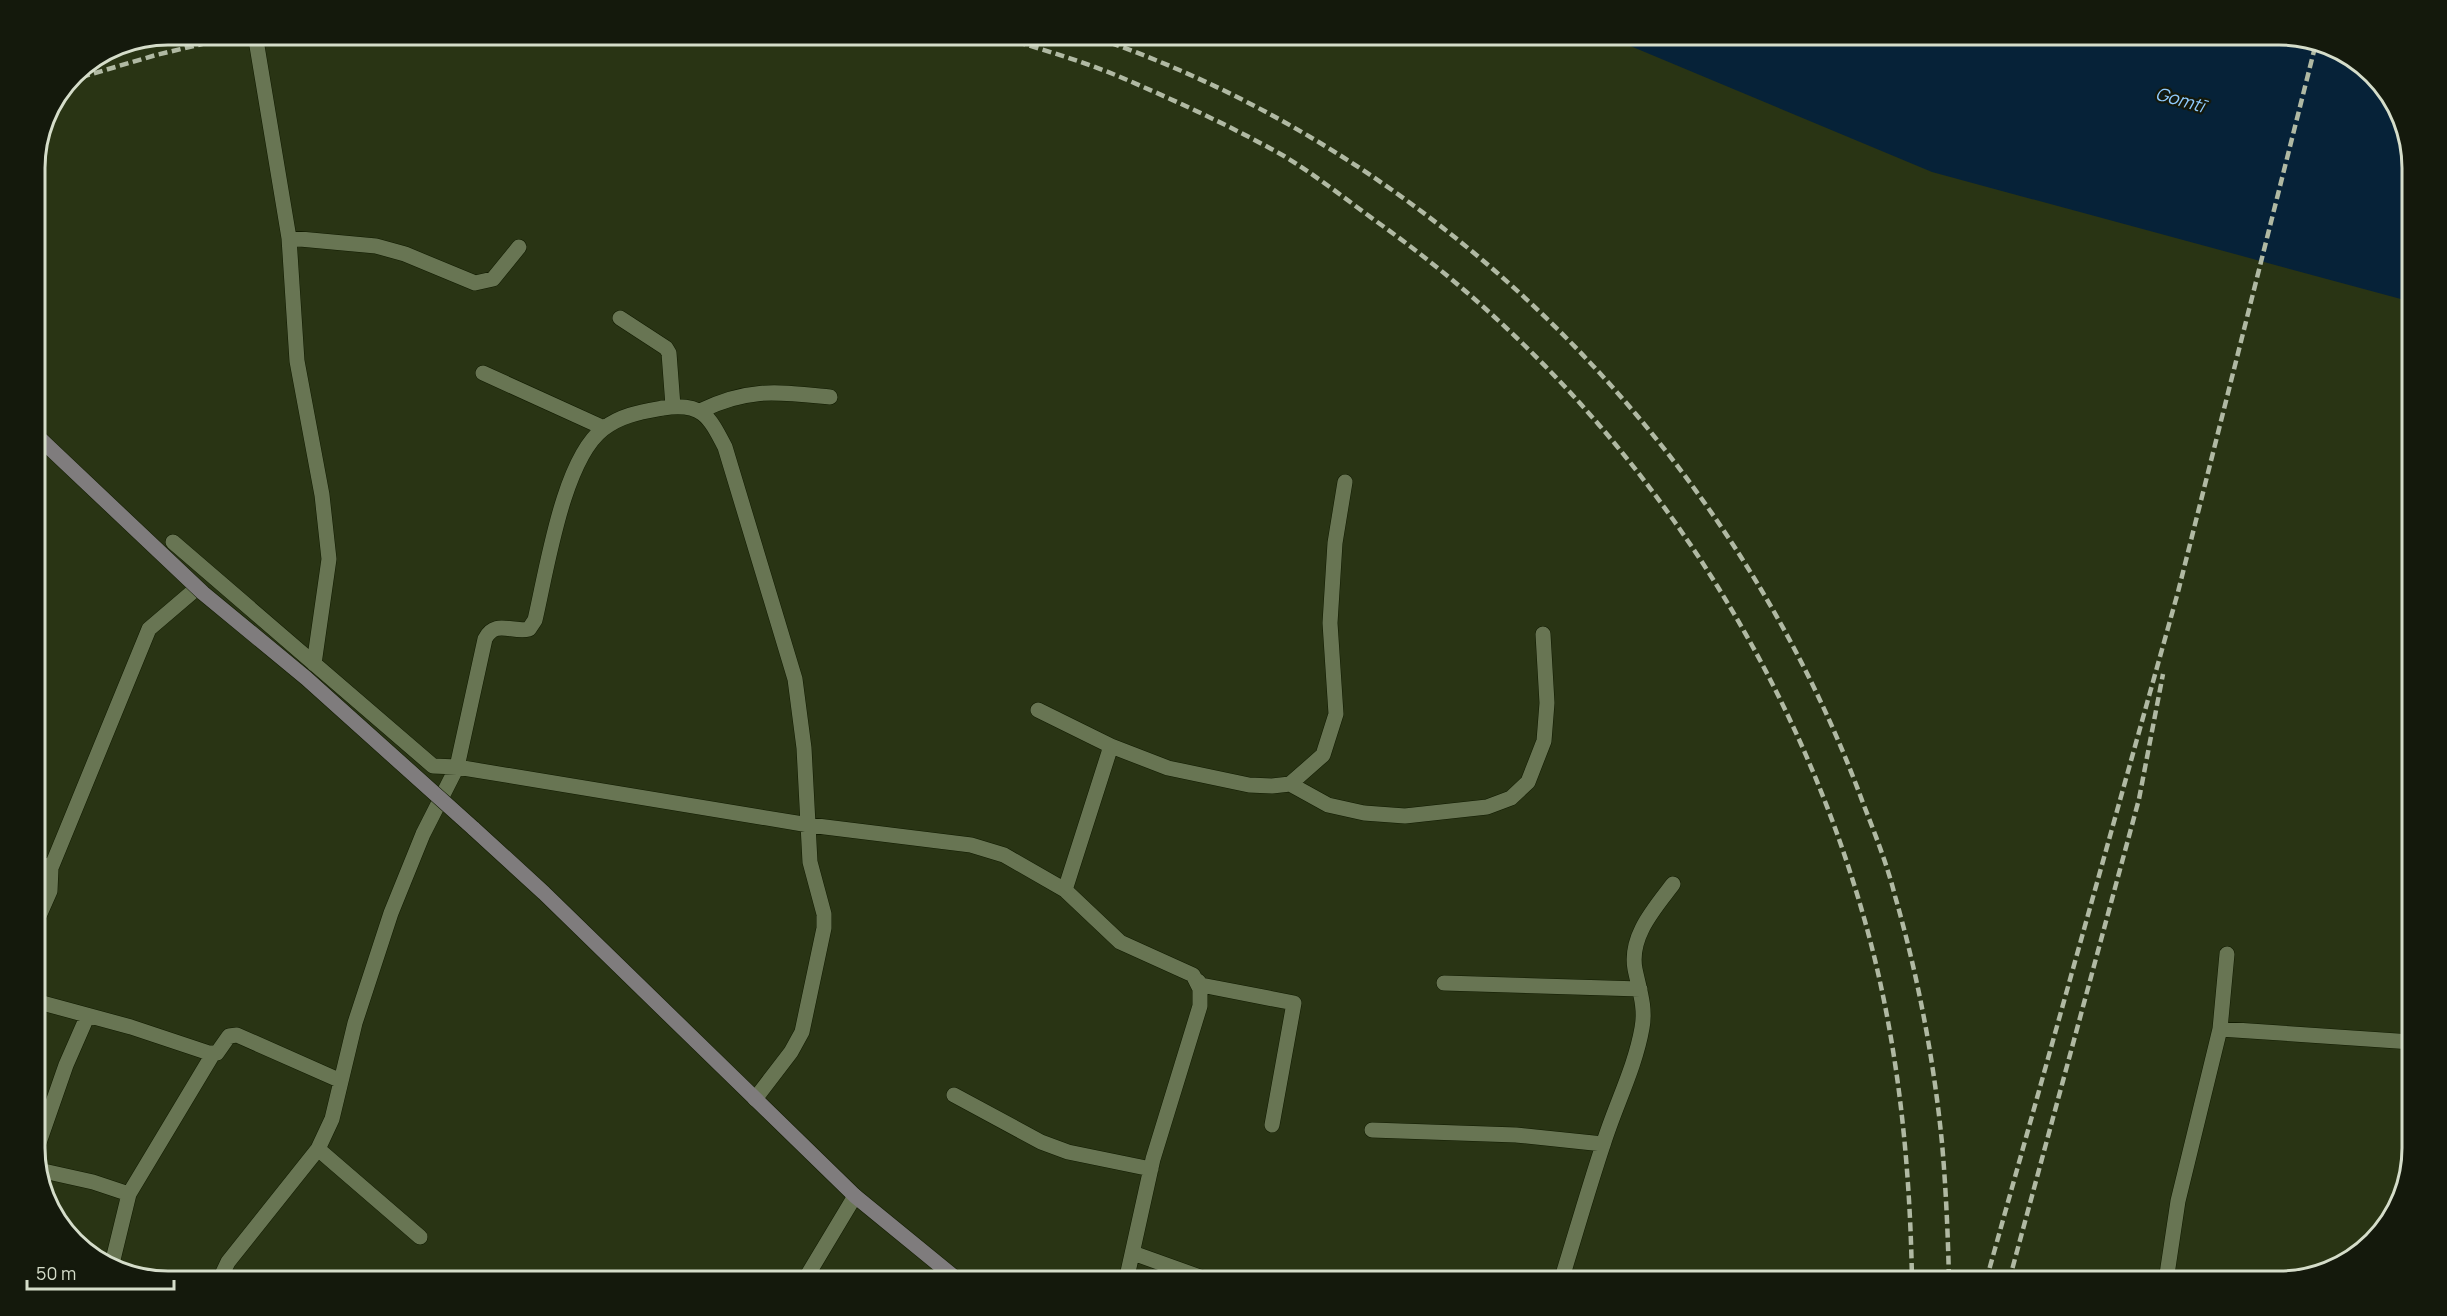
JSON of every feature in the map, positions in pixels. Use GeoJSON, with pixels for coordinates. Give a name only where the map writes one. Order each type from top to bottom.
{"type":"FeatureCollection","features":[{"type":"Feature","properties":{"kind":"street"},"geometry":{"type":"LineString","coordinates":[[257,45],[289,238],[297,361],[322,495],[329,559],[314,664]]}},
{"type":"Feature","properties":{"kind":"street"},"geometry":{"type":"LineString","coordinates":[[289,238],[376,246],[405,254],[475,283],[493,279],[519,247]]}},
{"type":"Feature","properties":{"kind":"street"},"geometry":{"type":"LineString","coordinates":[[620,318],[666,348],[669,353],[673,406]]}},
{"type":"Feature","properties":{"kind":"street"},"geometry":{"type":"LineString","coordinates":[[483,373],[604,428]]}},
{"type":"Feature","properties":{"kind":"street"},"geometry":{"type":"LineString","coordinates":[[700,411],[724,399],[747,393],[772,391],[830,397]]}},
{"type":"Feature","properties":{"kind":"street"},"geometry":{"type":"LineString","coordinates":[[224,1271],[228,1262],[318,1149],[332,1119],[355,1023],[391,913],[423,834],[457,767],[485,639],[493,629],[500,627],[522,631],[529,629],[535,620],[568,484],[583,450],[604,428],[623,416],[673,406],[700,411],[712,421],[725,447],[793,670],[804,748],[810,862],[824,914],[824,928],[802,1032],[791,1052],[755,1100]]}},
{"type":"Feature","properties":{"kind":"street"},"geometry":{"type":"LineString","coordinates":[[45,444],[197,588],[306,678],[544,893],[855,1196],[947,1271]]}},
{"type":"Feature","properties":{"kind":"street"},"geometry":{"type":"LineString","coordinates":[[1038,710],[1111,746],[1168,768],[1249,785],[1290,784],[1323,755],[1336,714],[1330,623],[1335,543],[1345,482]]}},
{"type":"Feature","properties":{"kind":"street"},"geometry":{"type":"LineString","coordinates":[[173,542],[433,766],[457,767],[809,825],[971,845],[1004,855],[1065,890],[1120,942],[1193,975],[1201,985],[1294,1003],[1272,1125]]}},
{"type":"Feature","properties":{"kind":"street"},"geometry":{"type":"LineString","coordinates":[[45,902],[50,891],[51,868],[149,629],[197,588]]}},
{"type":"Feature","properties":{"kind":"street"},"geometry":{"type":"LineString","coordinates":[[1290,784],[1328,805],[1365,813],[1405,816],[1487,807],[1511,798],[1528,782],[1544,741],[1547,703],[1543,634]]}},
{"type":"Feature","properties":{"kind":"street"},"geometry":{"type":"LineString","coordinates":[[1065,890],[1111,746]]}},
{"type":"Feature","properties":{"kind":"street"},"geometry":{"type":"LineString","coordinates":[[45,865],[51,868]]}},
{"type":"Feature","properties":{"kind":"street"},"geometry":{"type":"LineString","coordinates":[[1565,1271],[1603,1144],[1631,1066],[1642,1027],[1643,1009],[1634,966],[1639,933],[1673,884]]}},
{"type":"Feature","properties":{"kind":"street"},"geometry":{"type":"LineString","coordinates":[[2168,1271],[2178,1201],[2220,1029],[2227,954]]}},
{"type":"Feature","properties":{"kind":"street"},"geometry":{"type":"LineString","coordinates":[[1128,1271],[1151,1169],[1200,1006],[1198,981]]}},
{"type":"Feature","properties":{"kind":"street"},"geometry":{"type":"LineString","coordinates":[[1444,983],[1640,989]]}},
{"type":"Feature","properties":{"kind":"street"},"geometry":{"type":"LineString","coordinates":[[45,1004],[213,1054]]}},
{"type":"Feature","properties":{"kind":"street"},"geometry":{"type":"LineString","coordinates":[[45,1125],[66,1065],[87,1017]]}},
{"type":"Feature","properties":{"kind":"street"},"geometry":{"type":"LineString","coordinates":[[2220,1029],[2402,1041]]}},
{"type":"Feature","properties":{"kind":"street"},"geometry":{"type":"LineString","coordinates":[[113,1258],[129,1194],[213,1054],[220,1051],[229,1036],[237,1035],[342,1081]]}},
{"type":"Feature","properties":{"kind":"street"},"geometry":{"type":"LineString","coordinates":[[954,1095],[1041,1142],[1068,1152],[1151,1169]]}},
{"type":"Feature","properties":{"kind":"street"},"geometry":{"type":"LineString","coordinates":[[1372,1130],[1516,1135],[1603,1144]]}},
{"type":"Feature","properties":{"kind":"street"},"geometry":{"type":"LineString","coordinates":[[318,1149],[420,1237]]}},
{"type":"Feature","properties":{"kind":"street"},"geometry":{"type":"LineString","coordinates":[[47,1172],[93,1182],[129,1194]]}},
{"type":"Feature","properties":{"kind":"street"},"geometry":{"type":"LineString","coordinates":[[810,1271],[855,1196]]}},
{"type":"Feature","properties":{"kind":"street"},"geometry":{"type":"LineString","coordinates":[[1133,1253],[1183,1271]]}},
{"type":"Feature","properties":{"kind":"water","name":"Gomtī"},"geometry":{"type":"Polygon","coordinates":[[[1628,45],[2279,45],[2311,49],[2334,58],[2360,75],[2381,99],[2395,128],[2402,160],[2402,299],[1932,172],[1628,45]]]}},
{"type":"Feature","properties":{"kind":"railway"},"geometry":{"type":"LineString","coordinates":[[86,76],[198,45]]}},
{"type":"Feature","properties":{"kind":"railway"},"geometry":{"type":"LineString","coordinates":[[1026,45],[1118,76],[1223,124],[1284,156],[1380,224],[1465,291],[1545,366],[1617,447],[1683,533],[1741,625],[1791,722],[1833,822],[1866,925],[1886,1013],[1900,1102],[1905,1147],[1912,1271]]}},
{"type":"Feature","properties":{"kind":"railway"},"geometry":{"type":"LineString","coordinates":[[1112,45],[1216,87],[1339,155],[1454,237],[1560,332],[1655,437],[1738,552],[1807,674],[1863,803],[1892,884],[1918,988],[1935,1081],[1947,1212],[1949,1271]]}},
{"type":"Feature","properties":{"kind":"railway"},"geometry":{"type":"LineString","coordinates":[[1989,1271],[2178,592],[2314,50]]}},
{"type":"Feature","properties":{"kind":"railway"},"geometry":{"type":"LineString","coordinates":[[2012,1271],[2139,799],[2163,674]]}}]}
